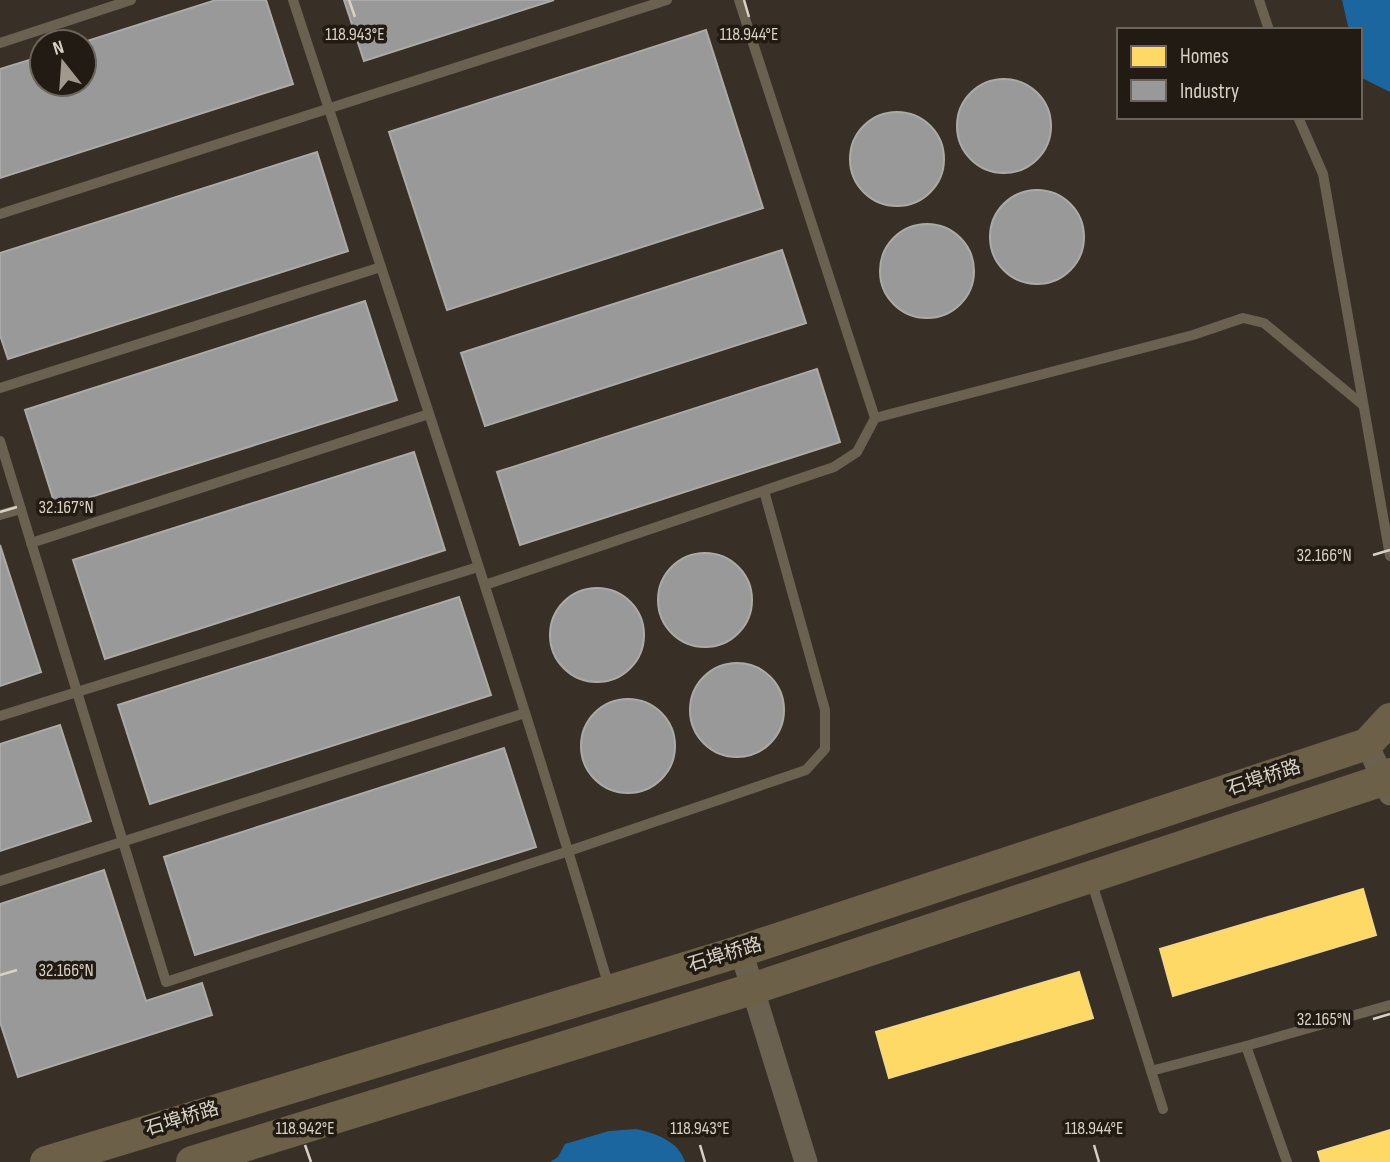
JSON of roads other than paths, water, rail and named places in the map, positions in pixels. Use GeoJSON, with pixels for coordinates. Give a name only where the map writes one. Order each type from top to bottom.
{"type":"FeatureCollection","features":[{"type":"Feature","properties":{"kind":"street","name":"石埠桥路"},"geometry":{"type":"LineString","coordinates":[[46,1162],[741,951],[1367,744],[1390,719]]}},
{"type":"Feature","properties":{"kind":"street"},"geometry":{"type":"LineString","coordinates":[[1367,744],[1388,783]]}},
{"type":"Feature","properties":{"kind":"street","name":"石埠桥路"},"geometry":{"type":"LineString","coordinates":[[192,1162],[752,989],[1388,783]]}},
{"type":"Feature","properties":{"kind":"street"},"geometry":{"type":"LineString","coordinates":[[741,951],[806,1162]]}},
{"type":"Feature","properties":{"kind":"lane"},"geometry":{"type":"LineString","coordinates":[[0,43],[131,0]]}},
{"type":"Feature","properties":{"kind":"lane"},"geometry":{"type":"LineString","coordinates":[[293,0],[485,585],[610,990]]}},
{"type":"Feature","properties":{"kind":"lane"},"geometry":{"type":"LineString","coordinates":[[0,214],[667,0]]}},
{"type":"Feature","properties":{"kind":"lane"},"geometry":{"type":"LineString","coordinates":[[485,585],[834,467],[857,452],[875,418],[739,0]]}},
{"type":"Feature","properties":{"kind":"lane"},"geometry":{"type":"LineString","coordinates":[[1259,0],[1268,28]]}},
{"type":"Feature","properties":{"kind":"lane"},"geometry":{"type":"LineString","coordinates":[[1299,119],[1323,174],[1390,556]]}},
{"type":"Feature","properties":{"kind":"lane"},"geometry":{"type":"LineString","coordinates":[[0,388],[381,267]]}},
{"type":"Feature","properties":{"kind":"lane"},"geometry":{"type":"LineString","coordinates":[[875,418],[1194,335],[1243,318],[1264,323],[1363,405]]}},
{"type":"Feature","properties":{"kind":"lane"},"geometry":{"type":"LineString","coordinates":[[31,543],[429,414]]}},
{"type":"Feature","properties":{"kind":"lane"},"geometry":{"type":"LineString","coordinates":[[0,441],[166,982],[569,851],[806,770],[825,749],[825,710],[764,491]]}},
{"type":"Feature","properties":{"kind":"lane"},"geometry":{"type":"LineString","coordinates":[[0,515],[21,509]]}},
{"type":"Feature","properties":{"kind":"lane"},"geometry":{"type":"LineString","coordinates":[[0,716],[478,567]]}},
{"type":"Feature","properties":{"kind":"lane"},"geometry":{"type":"LineString","coordinates":[[0,881],[525,713]]}},
{"type":"Feature","properties":{"kind":"lane"},"geometry":{"type":"LineString","coordinates":[[1091,878],[1163,1109]]}},
{"type":"Feature","properties":{"kind":"lane"},"geometry":{"type":"LineString","coordinates":[[1151,1071],[1390,1005]]}},
{"type":"Feature","properties":{"kind":"lane"},"geometry":{"type":"LineString","coordinates":[[1246,1046],[1287,1162]]}},
{"type":"Feature","properties":{"kind":"water"},"geometry":{"type":"Polygon","coordinates":[[[1342,0],[1390,0],[1390,92],[1362,78],[1362,28],[1349,28],[1342,0]]]}},
{"type":"Feature","properties":{"kind":"water"},"geometry":{"type":"Polygon","coordinates":[[[636,1129],[672,1143],[685,1162],[550,1162],[558,1157],[565,1144],[609,1131],[636,1129]]]}}]}
